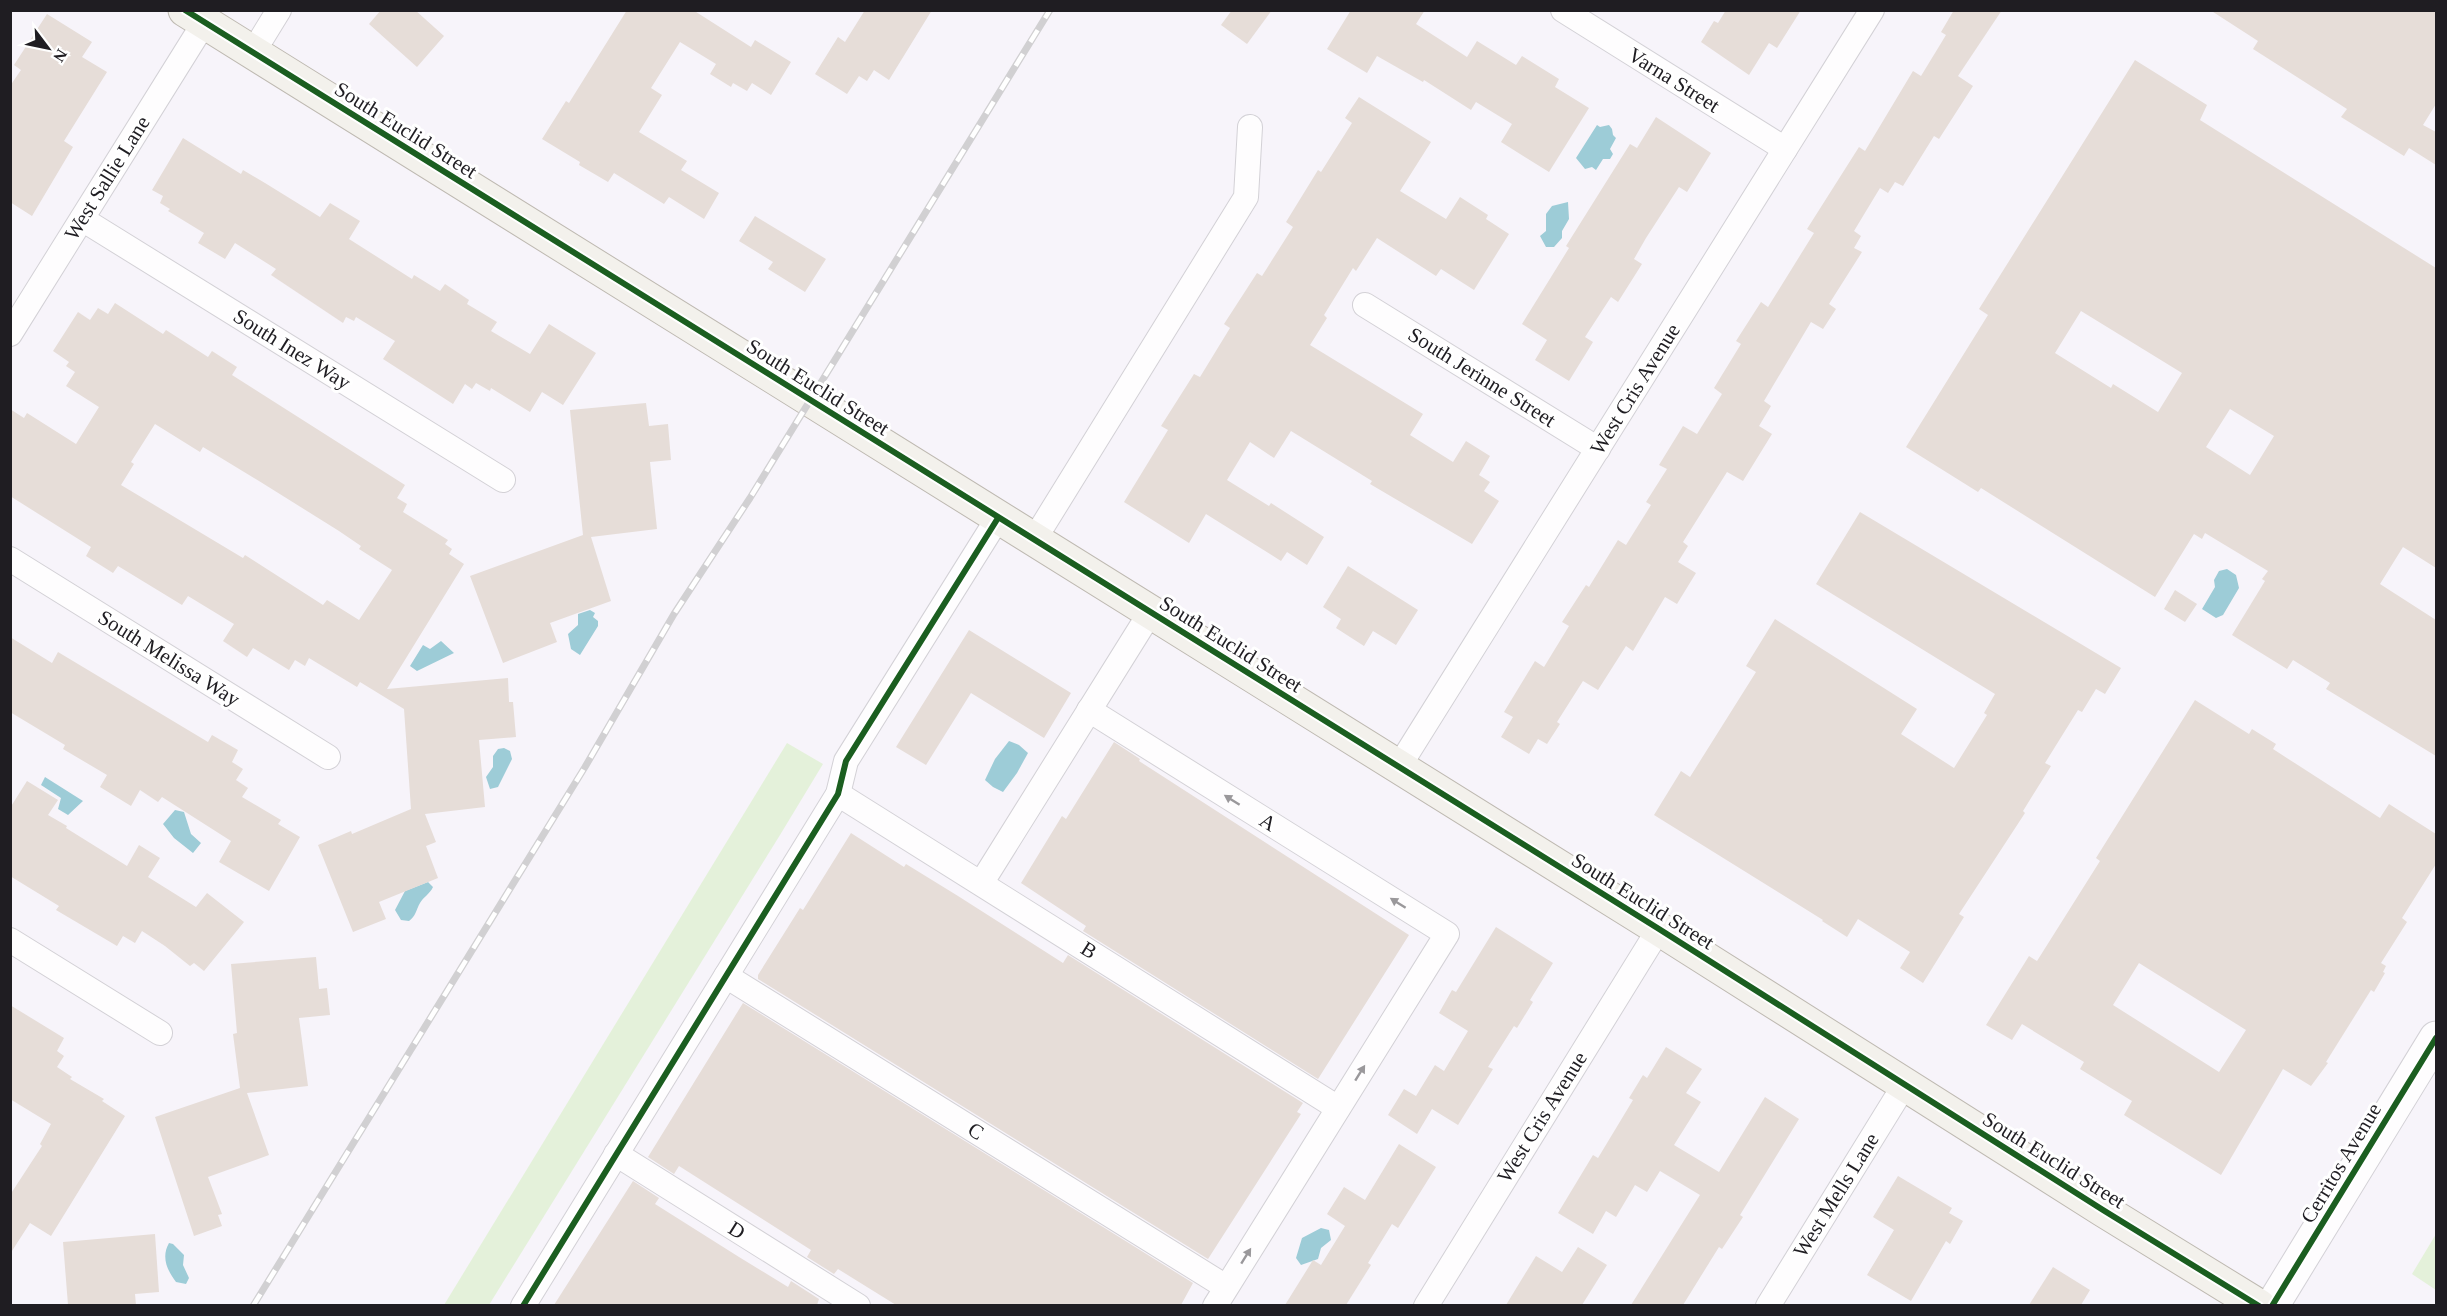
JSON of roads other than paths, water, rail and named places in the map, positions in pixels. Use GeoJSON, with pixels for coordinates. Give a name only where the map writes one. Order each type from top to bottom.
{"type":"FeatureCollection","features":[{"type":"Feature","properties":{"kind":"main road","name":"South Euclid Street"},"geometry":{"type":"LineString","coordinates":[[194,17],[1659,929],[2103,1210],[2259,1305]]}},
{"type":"Feature","properties":{"kind":"street"},"geometry":{"type":"LineString","coordinates":[[252,54],[279,10]]}},
{"type":"Feature","properties":{"kind":"street","name":"Varna Street"},"geometry":{"type":"LineString","coordinates":[[1563,10],[1785,149]]}},
{"type":"Feature","properties":{"kind":"street","name":"West Cris Avenue"},"geometry":{"type":"LineString","coordinates":[[1398,768],[1872,10]]}},
{"type":"Feature","properties":{"kind":"street","name":"West Sallie Lane"},"geometry":{"type":"LineString","coordinates":[[10,334],[82,219],[194,17]]}},
{"type":"Feature","properties":{"kind":"street"},"geometry":{"type":"LineString","coordinates":[[1034,540],[1246,197],[1250,127]]}},
{"type":"Feature","properties":{"kind":"street","name":"South Inez Way"},"geometry":{"type":"LineString","coordinates":[[82,219],[503,480]]}},
{"type":"Feature","properties":{"kind":"street","name":"South Jerinne Street"},"geometry":{"type":"LineString","coordinates":[[1365,305],[1598,449]]}},
{"type":"Feature","properties":{"kind":"street"},"geometry":{"type":"LineString","coordinates":[[523,1305],[838,794],[846,761],[998,518]]}},
{"type":"Feature","properties":{"kind":"street","name":"South Melissa Way"},"geometry":{"type":"LineString","coordinates":[[10,559],[328,757]]}},
{"type":"Feature","properties":{"kind":"street"},"geometry":{"type":"LineString","coordinates":[[982,882],[1150,613]]}},
{"type":"Feature","properties":{"kind":"street","name":"A"},"geometry":{"type":"LineString","coordinates":[[1089,710],[1447,934],[1338,1108]]}},
{"type":"Feature","properties":{"kind":"street","name":"B"},"geometry":{"type":"LineString","coordinates":[[838,794],[982,882],[1338,1108]]}},
{"type":"Feature","properties":{"kind":"street","name":"West Cris Avenue"},"geometry":{"type":"LineString","coordinates":[[1426,1305],[1659,929]]}},
{"type":"Feature","properties":{"kind":"street"},"geometry":{"type":"LineString","coordinates":[[10,940],[159,1033]]}},
{"type":"Feature","properties":{"kind":"street","name":"C"},"geometry":{"type":"LineString","coordinates":[[726,976],[1221,1296]]}},
{"type":"Feature","properties":{"kind":"street","name":"Cerritos Avenue"},"geometry":{"type":"LineString","coordinates":[[2272,1305],[2436,1038]]}},
{"type":"Feature","properties":{"kind":"street","name":"West Mells Lane"},"geometry":{"type":"LineString","coordinates":[[1768,1305],[1905,1084]]}},
{"type":"Feature","properties":{"kind":"street"},"geometry":{"type":"LineString","coordinates":[[1221,1296],[1338,1108]]}},
{"type":"Feature","properties":{"kind":"street","name":"D"},"geometry":{"type":"LineString","coordinates":[[616,1154],[858,1305]]}},
{"type":"Feature","properties":{"kind":"water"},"geometry":{"type":"Polygon","coordinates":[[[1597,125],[1600,127],[1609,125],[1612,129],[1616,138],[1610,149],[1613,154],[1610,159],[1603,159],[1596,170],[1592,167],[1585,169],[1576,158],[1597,125]]]}},
{"type":"Feature","properties":{"kind":"water"},"geometry":{"type":"Polygon","coordinates":[[[1568,202],[1569,219],[1562,231],[1562,238],[1554,247],[1546,247],[1540,236],[1546,231],[1546,214],[1552,206],[1568,202]]]}},
{"type":"Feature","properties":{"kind":"water"},"geometry":{"type":"Polygon","coordinates":[[[2227,569],[2236,575],[2239,588],[2223,615],[2216,618],[2202,609],[2215,587],[2214,580],[2219,571],[2227,569]]]}},
{"type":"Feature","properties":{"kind":"water"},"geometry":{"type":"Polygon","coordinates":[[[590,610],[595,613],[593,617],[598,621],[598,626],[580,655],[571,649],[568,634],[578,625],[578,614],[590,610]]]}},
{"type":"Feature","properties":{"kind":"water"},"geometry":{"type":"Polygon","coordinates":[[[441,641],[454,653],[417,671],[410,666],[423,645],[430,649],[441,641]]]}},
{"type":"Feature","properties":{"kind":"water"},"geometry":{"type":"Polygon","coordinates":[[[1009,741],[1019,745],[1028,753],[1003,792],[985,780],[995,759],[1009,741]]]}},
{"type":"Feature","properties":{"kind":"water"},"geometry":{"type":"Polygon","coordinates":[[[504,748],[510,751],[512,759],[498,787],[490,789],[486,777],[493,767],[493,756],[498,749],[504,748]]]}},
{"type":"Feature","properties":{"kind":"water"},"geometry":{"type":"Polygon","coordinates":[[[45,777],[83,801],[68,815],[58,809],[61,798],[41,785],[45,777]]]}},
{"type":"Feature","properties":{"kind":"water"},"geometry":{"type":"Polygon","coordinates":[[[175,810],[184,812],[191,834],[201,843],[193,853],[174,838],[163,824],[175,810]]]}},
{"type":"Feature","properties":{"kind":"water"},"geometry":{"type":"Polygon","coordinates":[[[428,882],[433,887],[421,901],[413,917],[409,921],[401,920],[395,910],[405,891],[428,882]]]}},
{"type":"Feature","properties":{"kind":"water"},"geometry":{"type":"Polygon","coordinates":[[[1321,1228],[1329,1230],[1331,1240],[1321,1248],[1318,1259],[1301,1265],[1296,1258],[1302,1238],[1321,1228]]]}},
{"type":"Feature","properties":{"kind":"water"},"geometry":{"type":"Polygon","coordinates":[[[169,1243],[184,1255],[183,1265],[189,1278],[186,1284],[176,1282],[170,1273],[165,1258],[169,1243]]]}},
{"type":"Feature","properties":{"kind":"railway"},"geometry":{"type":"LineString","coordinates":[[253,1306],[585,767],[674,614],[750,498],[1050,10]]}}]}
